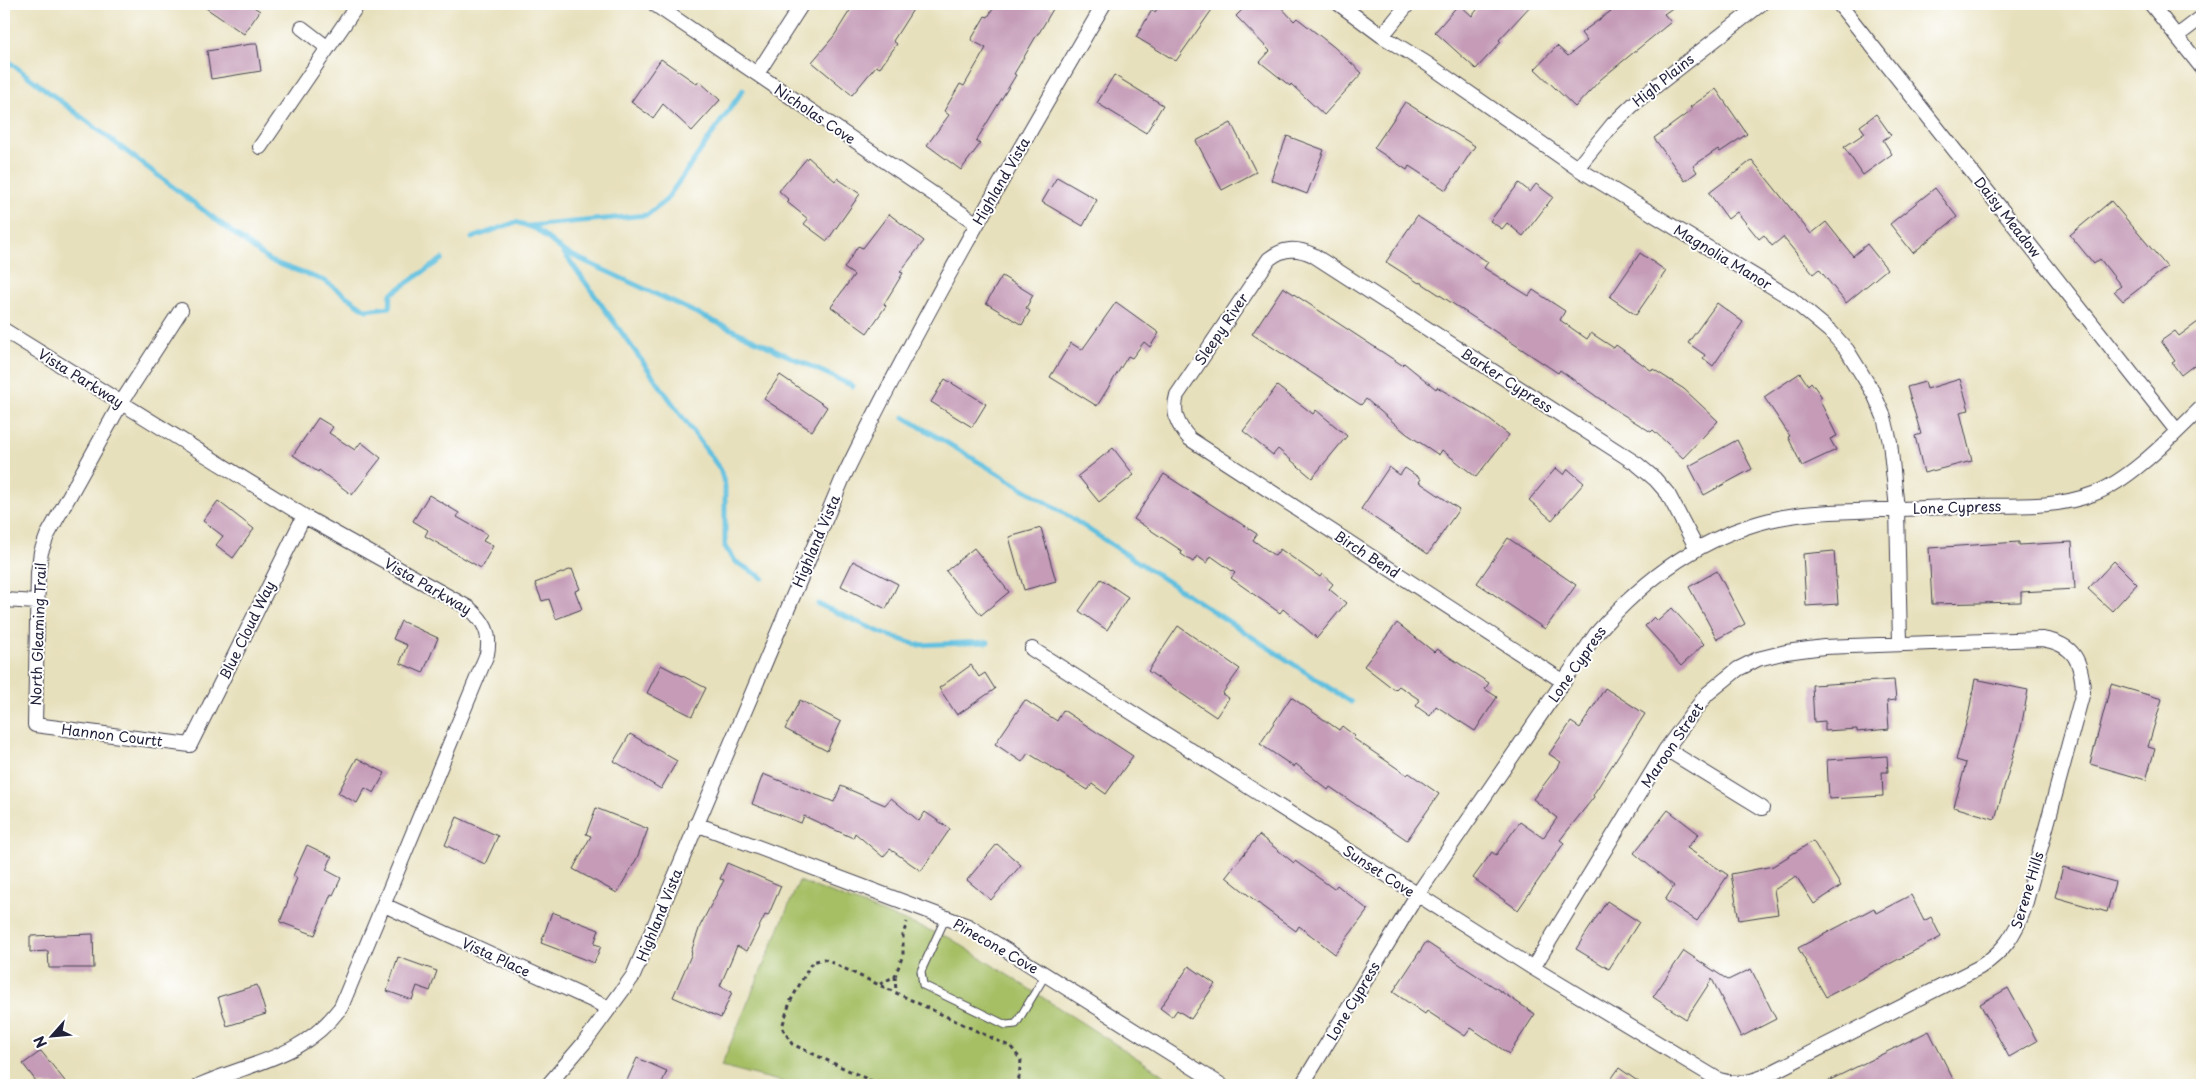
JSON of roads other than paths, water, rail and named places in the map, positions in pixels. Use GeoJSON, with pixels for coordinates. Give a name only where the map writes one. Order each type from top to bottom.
{"type":"FeatureCollection","features":[{"type":"Feature","properties":{"kind":"street"},"geometry":{"type":"LineString","coordinates":[[260,147],[358,4]]}},
{"type":"Feature","properties":{"kind":"street","name":"Nicholas Cove"},"geometry":{"type":"LineString","coordinates":[[654,4],[976,223]]}},
{"type":"Feature","properties":{"kind":"street"},"geometry":{"type":"LineString","coordinates":[[757,74],[802,4]]}},
{"type":"Feature","properties":{"kind":"street","name":"Highland Vista"},"geometry":{"type":"LineString","coordinates":[[548,1085],[584,1042],[634,976],[696,824],[842,480],[870,423],[976,223],[1104,4]]}},
{"type":"Feature","properties":{"kind":"street","name":"Magnolia Manor"},"geometry":{"type":"LineString","coordinates":[[1339,4],[1382,36],[1426,63],[1577,168],[1789,297],[1831,332],[1862,373],[1884,417],[1890,442],[1897,509],[1900,643]]}},
{"type":"Feature","properties":{"kind":"street"},"geometry":{"type":"LineString","coordinates":[[1382,36],[1408,4]]}},
{"type":"Feature","properties":{"kind":"street","name":"High Plains"},"geometry":{"type":"LineString","coordinates":[[1577,168],[1613,124],[1638,100],[1760,4]]}},
{"type":"Feature","properties":{"kind":"street","name":"Daisy Meadow"},"geometry":{"type":"LineString","coordinates":[[1839,4],[2178,431]]}},
{"type":"Feature","properties":{"kind":"street"},"geometry":{"type":"LineString","coordinates":[[2151,4],[2202,68]]}},
{"type":"Feature","properties":{"kind":"street"},"geometry":{"type":"LineString","coordinates":[[2177,36],[2202,17]]}},
{"type":"Feature","properties":{"kind":"street"},"geometry":{"type":"LineString","coordinates":[[302,28],[328,48]]}},
{"type":"Feature","properties":{"kind":"street","name":"Sleepy River"},"geometry":{"type":"LineString","coordinates":[[1176,418],[1174,406],[1177,395],[1263,266],[1276,254],[1285,250]]}},
{"type":"Feature","properties":{"kind":"street","name":"Barker Cypress"},"geometry":{"type":"LineString","coordinates":[[1285,250],[1303,250],[1312,255],[1637,464],[1655,478],[1668,494],[1697,549]]}},
{"type":"Feature","properties":{"kind":"street","name":"North Gleaming Trail"},"geometry":{"type":"LineString","coordinates":[[35,726],[39,566],[46,536],[121,403],[181,310]]}},
{"type":"Feature","properties":{"kind":"street","name":"Vista Parkway"},"geometry":{"type":"LineString","coordinates":[[4,330],[304,516],[469,608],[479,616],[487,628],[490,641],[487,654],[341,1008],[328,1025],[310,1040],[292,1050],[200,1085]]}},
{"type":"Feature","properties":{"kind":"street","name":"Lone Cypress"},"geometry":{"type":"LineString","coordinates":[[1302,1085],[1417,895],[1591,642],[1612,615],[1665,568],[1724,536],[1770,520],[1823,512],[2046,504],[2072,501],[2096,494],[2124,478],[2178,431],[2202,407]]}},
{"type":"Feature","properties":{"kind":"street","name":"Birch Bend"},"geometry":{"type":"LineString","coordinates":[[1176,418],[1181,430],[1190,439],[1564,682]]}},
{"type":"Feature","properties":{"kind":"street","name":"Blue Cloud Way"},"geometry":{"type":"LineString","coordinates":[[190,744],[304,516]]}},
{"type":"Feature","properties":{"kind":"street"},"geometry":{"type":"LineString","coordinates":[[4,600],[37,602]]}},
{"type":"Feature","properties":{"kind":"street","name":"Maroon Street"},"geometry":{"type":"LineString","coordinates":[[1533,968],[1666,749],[1707,694],[1738,669],[1758,659],[1824,646],[2042,639],[2063,644],[2072,651]]}},
{"type":"Feature","properties":{"kind":"street","name":"Sunset Cove"},"geometry":{"type":"LineString","coordinates":[[1032,648],[1533,968],[1719,1080],[1732,1084]]}},
{"type":"Feature","properties":{"kind":"street","name":"Serene Hills"},"geometry":{"type":"LineString","coordinates":[[1732,1084],[1763,1077],[1980,968],[2007,944],[2016,929],[2024,909],[2082,692],[2080,671],[2072,651]]}},
{"type":"Feature","properties":{"kind":"street","name":"Hannon Courtt"},"geometry":{"type":"LineString","coordinates":[[35,726],[190,744]]}},
{"type":"Feature","properties":{"kind":"street"},"geometry":{"type":"LineString","coordinates":[[1666,749],[1762,808]]}},
{"type":"Feature","properties":{"kind":"street","name":"Pinecone Cove"},"geometry":{"type":"LineString","coordinates":[[696,824],[968,926],[1221,1085]]}},
{"type":"Feature","properties":{"kind":"street","name":"Vista Place"},"geometry":{"type":"LineString","coordinates":[[384,905],[609,1008]]}},
{"type":"Feature","properties":{"kind":"lane"},"geometry":{"type":"LineString","coordinates":[[946,917],[922,971],[923,985],[1006,1026],[1016,1024],[1046,974]]}},
{"type":"Feature","properties":{"kind":"waterway"},"geometry":{"type":"LineString","coordinates":[[4,58],[270,261],[325,281],[366,310],[390,307],[391,294],[442,259]]}},
{"type":"Feature","properties":{"kind":"waterway"},"geometry":{"type":"LineString","coordinates":[[529,226],[647,215],[666,200],[743,90]]}},
{"type":"Feature","properties":{"kind":"waterway"},"geometry":{"type":"LineString","coordinates":[[472,238],[516,222],[536,229],[562,250],[720,469],[725,486],[725,547],[736,562],[763,578]]}},
{"type":"Feature","properties":{"kind":"waterway"},"geometry":{"type":"LineString","coordinates":[[563,251],[853,386]]}},
{"type":"Feature","properties":{"kind":"waterway"},"geometry":{"type":"LineString","coordinates":[[904,417],[1059,510],[1351,702]]}},
{"type":"Feature","properties":{"kind":"waterway"},"geometry":{"type":"LineString","coordinates":[[818,604],[882,633],[917,645],[988,642]]}}]}
